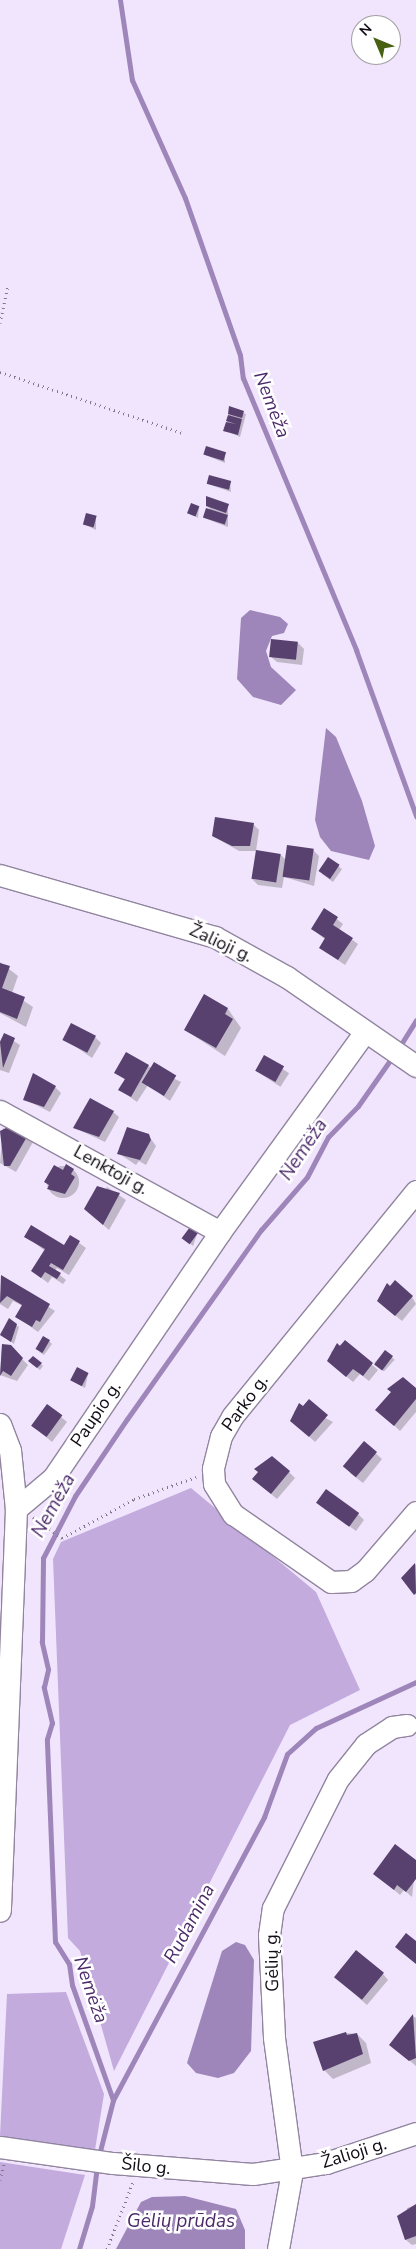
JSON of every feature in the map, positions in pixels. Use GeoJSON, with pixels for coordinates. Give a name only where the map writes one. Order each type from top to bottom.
{"type":"FeatureCollection","features":[{"type":"Feature","properties":{"kind":"street","name":"Žalioji g."},"geometry":{"type":"LineString","coordinates":[[0,874],[215,938],[287,977],[410,1062]]}},
{"type":"Feature","properties":{"kind":"street","name":"Paupio g."},"geometry":{"type":"LineString","coordinates":[[16,1509],[53,1478],[220,1232],[365,1032]]}},
{"type":"Feature","properties":{"kind":"street","name":"Lenktoji g."},"geometry":{"type":"LineString","coordinates":[[0,1111],[220,1232]]}},
{"type":"Feature","properties":{"kind":"street","name":"Parko g."},"geometry":{"type":"LineString","coordinates":[[416,1192],[232,1417],[220,1436],[213,1469],[214,1484],[233,1514],[331,1582],[351,1582],[365,1572],[416,1512]]}},
{"type":"Feature","properties":{"kind":"street"},"geometry":{"type":"LineString","coordinates":[[0,1424],[10,1450],[16,1509],[0,1911]]}},
{"type":"Feature","properties":{"kind":"street","name":"Gėlių g."},"geometry":{"type":"LineString","coordinates":[[278,2249],[292,2171],[274,2037],[269,1935],[273,1908],[338,1779],[366,1744],[392,1727],[407,1725]]}},
{"type":"Feature","properties":{"kind":"street","name":"Žalioji g."},"geometry":{"type":"LineString","coordinates":[[292,2171],[416,2134]]}},
{"type":"Feature","properties":{"kind":"street","name":"Šilo g."},"geometry":{"type":"LineString","coordinates":[[0,2147],[113,2163],[215,2172],[292,2171]]}},
{"type":"Feature","properties":{"kind":"path"},"geometry":{"type":"LineString","coordinates":[[0,323],[8,286]]}},
{"type":"Feature","properties":{"kind":"path"},"geometry":{"type":"LineString","coordinates":[[0,372],[182,433]]}},
{"type":"Feature","properties":{"kind":"path"},"geometry":{"type":"LineString","coordinates":[[48,1530],[62,1538],[134,1499],[213,1469]]}},
{"type":"Feature","properties":{"kind":"path"},"geometry":{"type":"LineString","coordinates":[[107,2249],[140,2165]]}},
{"type":"Feature","properties":{"kind":"shaded area"},"geometry":{"type":"Polygon","coordinates":[[[191,1488],[316,1592],[360,1690],[290,1725],[114,2071],[80,1951],[68,1938],[53,1559],[61,1542],[191,1488]]]}},
{"type":"Feature","properties":{"kind":"shaded area"},"geometry":{"type":"Polygon","coordinates":[[[66,1992],[104,2094],[95,2150],[0,2136],[7,1994],[66,1992]]]}},
{"type":"Feature","properties":{"kind":"shaded area"},"geometry":{"type":"Polygon","coordinates":[[[0,2162],[85,2175],[61,2249],[0,2249],[0,2162]]]}},
{"type":"Feature","properties":{"kind":"water"},"geometry":{"type":"Polygon","coordinates":[[[250,610],[280,617],[288,624],[284,633],[272,636],[266,651],[271,667],[296,690],[281,705],[253,697],[237,679],[241,618],[250,610]]]}},
{"type":"Feature","properties":{"kind":"water"},"geometry":{"type":"Polygon","coordinates":[[[326,728],[336,737],[362,801],[375,846],[369,860],[331,851],[320,837],[315,820],[326,728]]]}},
{"type":"Feature","properties":{"kind":"water"},"geometry":{"type":"Polygon","coordinates":[[[236,1942],[245,1945],[254,1960],[251,2051],[234,2073],[218,2078],[196,2073],[187,2063],[222,1951],[236,1942]]]}},
{"type":"Feature","properties":{"kind":"water","name":"Gėlių prūdas"},"geometry":{"type":"Polygon","coordinates":[[[185,2196],[236,2209],[245,2230],[245,2249],[116,2249],[141,2202],[152,2197],[185,2196]]]}},
{"type":"Feature","properties":{"kind":"building"},"geometry":{"type":"Polygon","coordinates":[[[229,406],[244,411],[242,418],[228,414],[229,406]]]}},
{"type":"Feature","properties":{"kind":"building"},"geometry":{"type":"Polygon","coordinates":[[[228,415],[242,419],[238,435],[223,431],[226,422],[236,424],[226,421],[228,415]]]}},
{"type":"Feature","properties":{"kind":"building"},"geometry":{"type":"Polygon","coordinates":[[[206,446],[226,452],[223,461],[203,455],[206,446]]]}},
{"type":"Feature","properties":{"kind":"building"},"geometry":{"type":"Polygon","coordinates":[[[209,475],[231,481],[229,490],[207,484],[209,475]]]}},
{"type":"Feature","properties":{"kind":"building"},"geometry":{"type":"Polygon","coordinates":[[[206,496],[229,504],[226,513],[206,506],[206,496]]]}},
{"type":"Feature","properties":{"kind":"building"},"geometry":{"type":"Polygon","coordinates":[[[191,503],[199,506],[195,516],[187,513],[191,503]]]}},
{"type":"Feature","properties":{"kind":"building"},"geometry":{"type":"Polygon","coordinates":[[[206,508],[228,515],[225,525],[203,518],[206,508]]]}},
{"type":"Feature","properties":{"kind":"building"},"geometry":{"type":"Polygon","coordinates":[[[86,513],[97,516],[94,527],[83,525],[86,513]]]}},
{"type":"Feature","properties":{"kind":"building"},"geometry":{"type":"Polygon","coordinates":[[[271,639],[298,642],[296,660],[269,657],[271,639]]]}},
{"type":"Feature","properties":{"kind":"building"},"geometry":{"type":"Polygon","coordinates":[[[215,817],[254,823],[250,846],[232,846],[212,836],[215,817]]]}},
{"type":"Feature","properties":{"kind":"building"},"geometry":{"type":"Polygon","coordinates":[[[287,845],[314,849],[309,880],[283,877],[287,845]]]}},
{"type":"Feature","properties":{"kind":"building"},"geometry":{"type":"Polygon","coordinates":[[[256,850],[281,854],[276,883],[251,879],[256,850]]]}},
{"type":"Feature","properties":{"kind":"building"},"geometry":{"type":"Polygon","coordinates":[[[328,857],[340,865],[330,879],[318,871],[328,857]]]}},
{"type":"Feature","properties":{"kind":"building"},"geometry":{"type":"Polygon","coordinates":[[[324,908],[338,917],[333,925],[353,938],[338,960],[319,948],[325,938],[311,929],[324,908]]]}},
{"type":"Feature","properties":{"kind":"building"},"geometry":{"type":"Polygon","coordinates":[[[0,963],[10,966],[2,988],[25,997],[17,1019],[0,1012],[0,963]]]}},
{"type":"Feature","properties":{"kind":"building"},"geometry":{"type":"Polygon","coordinates":[[[204,994],[228,1008],[225,1014],[233,1019],[216,1048],[184,1030],[204,994]]]}},
{"type":"Feature","properties":{"kind":"building"},"geometry":{"type":"Polygon","coordinates":[[[71,1023],[96,1036],[87,1053],[62,1040],[71,1023]]]}},
{"type":"Feature","properties":{"kind":"building"},"geometry":{"type":"Polygon","coordinates":[[[4,1033],[15,1038],[3,1068],[0,1042],[4,1033]]]}},
{"type":"Feature","properties":{"kind":"building"},"geometry":{"type":"Polygon","coordinates":[[[126,1052],[149,1065],[131,1097],[118,1090],[125,1079],[114,1073],[126,1052]]]}},
{"type":"Feature","properties":{"kind":"building"},"geometry":{"type":"Polygon","coordinates":[[[264,1055],[284,1066],[275,1082],[255,1071],[264,1055]]]}},
{"type":"Feature","properties":{"kind":"building"},"geometry":{"type":"Polygon","coordinates":[[[154,1062],[176,1075],[164,1096],[142,1083],[154,1062]]]}},
{"type":"Feature","properties":{"kind":"building"},"geometry":{"type":"Polygon","coordinates":[[[33,1073],[56,1086],[44,1107],[23,1100],[33,1073]]]}},
{"type":"Feature","properties":{"kind":"building"},"geometry":{"type":"Polygon","coordinates":[[[90,1098],[114,1111],[99,1137],[73,1128],[90,1098]]]}},
{"type":"Feature","properties":{"kind":"building"},"geometry":{"type":"Polygon","coordinates":[[[12,1125],[28,1135],[10,1166],[4,1166],[0,1131],[12,1125]]]}},
{"type":"Feature","properties":{"kind":"building"},"geometry":{"type":"Polygon","coordinates":[[[127,1127],[149,1134],[151,1140],[140,1160],[117,1154],[127,1127]]]}},
{"type":"Feature","properties":{"kind":"building"},"geometry":{"type":"Polygon","coordinates":[[[66,1164],[74,1169],[71,1174],[75,1177],[65,1194],[47,1189],[49,1185],[44,1182],[54,1165],[63,1170],[66,1164]]]}},
{"type":"Feature","properties":{"kind":"building"},"geometry":{"type":"Polygon","coordinates":[[[97,1186],[120,1193],[103,1225],[84,1209],[97,1186]]]}},
{"type":"Feature","properties":{"kind":"building"},"geometry":{"type":"Polygon","coordinates":[[[31,1225],[64,1245],[70,1235],[80,1241],[63,1270],[51,1263],[49,1266],[61,1273],[57,1279],[45,1272],[41,1278],[31,1271],[45,1249],[24,1237],[31,1225]]]}},
{"type":"Feature","properties":{"kind":"building"},"geometry":{"type":"Polygon","coordinates":[[[190,1227],[198,1233],[190,1244],[182,1238],[190,1227]]]}},
{"type":"Feature","properties":{"kind":"building"},"geometry":{"type":"Polygon","coordinates":[[[1,1275],[50,1304],[40,1322],[36,1320],[32,1327],[15,1317],[22,1305],[7,1296],[0,1303],[1,1275]]]}},
{"type":"Feature","properties":{"kind":"building"},"geometry":{"type":"Polygon","coordinates":[[[395,1280],[413,1296],[395,1316],[377,1301],[387,1283],[390,1286],[395,1280]]]}},
{"type":"Feature","properties":{"kind":"building"},"geometry":{"type":"Polygon","coordinates":[[[9,1318],[17,1324],[11,1342],[0,1335],[9,1318]]]}},
{"type":"Feature","properties":{"kind":"building"},"geometry":{"type":"Polygon","coordinates":[[[43,1336],[50,1340],[42,1353],[36,1349],[43,1336]]]}},
{"type":"Feature","properties":{"kind":"building"},"geometry":{"type":"Polygon","coordinates":[[[345,1340],[373,1363],[363,1376],[353,1369],[346,1377],[327,1361],[337,1343],[340,1346],[345,1340]]]}},
{"type":"Feature","properties":{"kind":"building"},"geometry":{"type":"Polygon","coordinates":[[[2,1344],[11,1345],[23,1358],[11,1376],[3,1371],[0,1376],[2,1344]]]}},
{"type":"Feature","properties":{"kind":"building"},"geometry":{"type":"Polygon","coordinates":[[[385,1350],[393,1356],[382,1370],[374,1364],[385,1350]]]}},
{"type":"Feature","properties":{"kind":"building"},"geometry":{"type":"Polygon","coordinates":[[[33,1356],[42,1363],[37,1368],[28,1361],[33,1356]]]}},
{"type":"Feature","properties":{"kind":"building"},"geometry":{"type":"Polygon","coordinates":[[[77,1367],[89,1373],[82,1386],[70,1380],[77,1367]]]}},
{"type":"Feature","properties":{"kind":"building"},"geometry":{"type":"Polygon","coordinates":[[[403,1377],[416,1388],[416,1399],[394,1426],[375,1410],[391,1392],[387,1389],[403,1377]]]}},
{"type":"Feature","properties":{"kind":"building"},"geometry":{"type":"Polygon","coordinates":[[[309,1399],[328,1415],[309,1437],[290,1421],[299,1403],[303,1406],[309,1399]]]}},
{"type":"Feature","properties":{"kind":"building"},"geometry":{"type":"Polygon","coordinates":[[[47,1404],[62,1415],[47,1437],[31,1426],[47,1404]]]}},
{"type":"Feature","properties":{"kind":"building"},"geometry":{"type":"Polygon","coordinates":[[[364,1441],[377,1452],[356,1477],[343,1466],[364,1441]]]}},
{"type":"Feature","properties":{"kind":"building"},"geometry":{"type":"Polygon","coordinates":[[[272,1456],[290,1471],[271,1494],[252,1479],[258,1472],[254,1469],[272,1456]]]}},
{"type":"Feature","properties":{"kind":"building"},"geometry":{"type":"Polygon","coordinates":[[[326,1489],[359,1513],[349,1527],[316,1503],[326,1489]]]}},
{"type":"Feature","properties":{"kind":"building"},"geometry":{"type":"Polygon","coordinates":[[[415,1563],[416,1593],[414,1595],[401,1578],[415,1563]]]}},
{"type":"Feature","properties":{"kind":"building"},"geometry":{"type":"Polygon","coordinates":[[[395,1844],[416,1860],[416,1879],[406,1892],[397,1885],[394,1890],[373,1874],[395,1844]]]}},
{"type":"Feature","properties":{"kind":"building"},"geometry":{"type":"Polygon","coordinates":[[[406,1933],[416,1941],[416,1964],[395,1947],[406,1933]]]}},
{"type":"Feature","properties":{"kind":"building"},"geometry":{"type":"Polygon","coordinates":[[[356,1950],[384,1973],[362,2000],[334,1977],[356,1950]]]}},
{"type":"Feature","properties":{"kind":"building"},"geometry":{"type":"Polygon","coordinates":[[[413,2014],[416,2058],[409,2061],[389,2045],[413,2014]]]}},
{"type":"Feature","properties":{"kind":"building"},"geometry":{"type":"Polygon","coordinates":[[[346,2032],[347,2035],[357,2033],[363,2054],[323,2071],[313,2042],[346,2032]]]}},
{"type":"Feature","properties":{"kind":"building"},"geometry":{"type":"Polygon","coordinates":[[[416,2204],[416,2236],[405,2240],[397,2216],[416,2204]]]}},
{"type":"Feature","properties":{"kind":"waterway","name":"Nemėža"},"geometry":{"type":"LineString","coordinates":[[120,0],[132,80],[185,198],[240,355],[243,378],[356,650],[416,816]]}},
{"type":"Feature","properties":{"kind":"waterway","name":"Nemėža"},"geometry":{"type":"LineString","coordinates":[[398,1049],[416,1020]]}},
{"type":"Feature","properties":{"kind":"waterway","name":"Nemėža"},"geometry":{"type":"LineString","coordinates":[[113,2100],[72,1985],[69,1964],[55,1942],[47,1739],[52,1723],[44,1687],[48,1669],[42,1642],[43,1558],[75,1496],[127,1419],[261,1230],[307,1177],[328,1137],[358,1106],[393,1056]]}},
{"type":"Feature","properties":{"kind":"waterway","name":"Rudamina"},"geometry":{"type":"LineString","coordinates":[[99,2155],[113,2100],[264,1817],[287,1754],[316,1728],[416,1682]]}},
{"type":"Feature","properties":{"kind":"waterway","name":"Rudamina"},"geometry":{"type":"LineString","coordinates":[[79,2249],[92,2206],[97,2166]]}}]}
